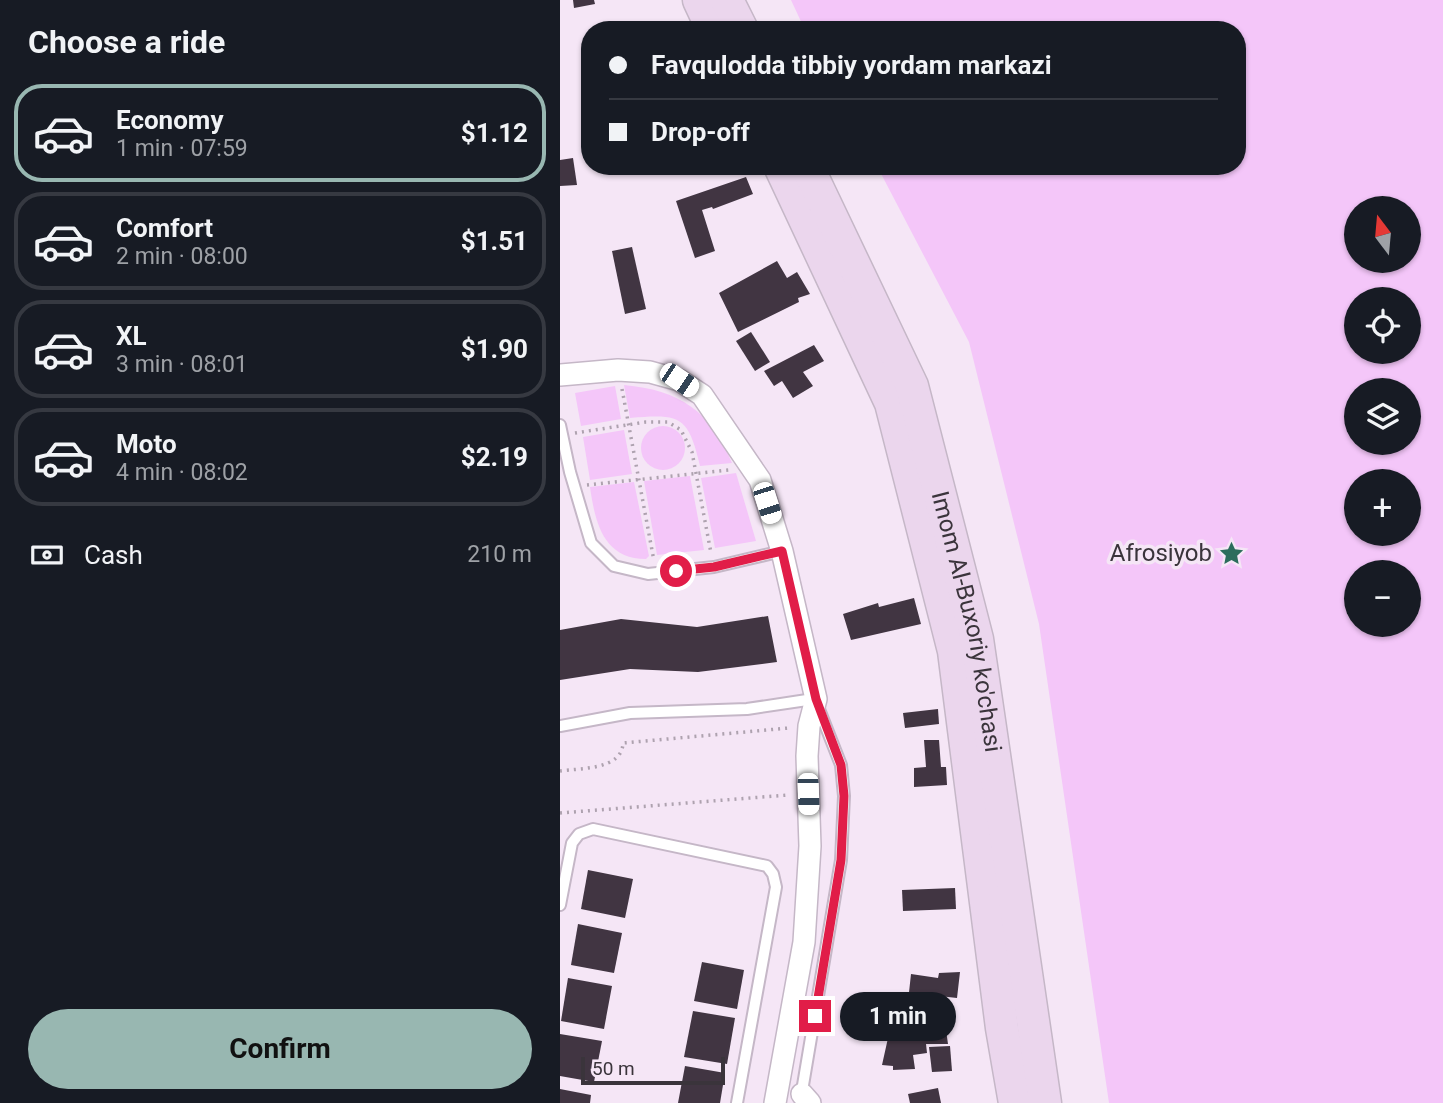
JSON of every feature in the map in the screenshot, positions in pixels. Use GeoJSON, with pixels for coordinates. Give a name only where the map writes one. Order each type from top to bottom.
{"type":"FeatureCollection","features":[{"type":"Feature","properties":{"kind":"main road"},"geometry":{"type":"LineString","coordinates":[[699,0],[709,21]]}},
{"type":"Feature","properties":{"kind":"main road"},"geometry":{"type":"LineString","coordinates":[[727,0],[737,21]]}},
{"type":"Feature","properties":{"kind":"main road","name":"Imom Al-Buxoriy ko'chasi"},"geometry":{"type":"LineString","coordinates":[[784,175],[891,404],[954,651],[1002,1028],[1015,1103]]}},
{"type":"Feature","properties":{"kind":"main road","name":"Imom Al-Buxoriy ko'chasi"},"geometry":{"type":"LineString","coordinates":[[811,175],[912,386],[977,639],[1045,1103]]}},
{"type":"Feature","properties":{"kind":"street"},"geometry":{"type":"LineString","coordinates":[[560,375],[618,370],[650,372],[679,380],[702,396],[760,480],[782,551],[811,699],[807,756],[810,846],[804,942],[775,1103]]}},
{"type":"Feature","properties":{"kind":"lane"},"geometry":{"type":"LineString","coordinates":[[561,430],[591,544],[614,566],[648,574],[714,567],[782,551]]}},
{"type":"Feature","properties":{"kind":"lane"},"geometry":{"type":"LineString","coordinates":[[560,726],[630,713],[747,709],[811,699],[841,765],[844,796],[841,860],[804,1100]]}},
{"type":"Feature","properties":{"kind":"lane"},"geometry":{"type":"LineString","coordinates":[[560,905],[572,843],[579,834],[593,829],[767,866],[773,874],[776,887],[737,1103]]}},
{"type":"Feature","properties":{"kind":"path"},"geometry":{"type":"LineString","coordinates":[[618,370],[657,573]]}},
{"type":"Feature","properties":{"kind":"path"},"geometry":{"type":"LineString","coordinates":[[561,430],[646,422],[668,422],[681,430],[692,452],[714,567]]}},
{"type":"Feature","properties":{"kind":"path"},"geometry":{"type":"LineString","coordinates":[[574,486],[752,467]]}},
{"type":"Feature","properties":{"kind":"path"},"geometry":{"type":"LineString","coordinates":[[560,771],[606,764],[617,759],[623,752],[623,743],[809,726]]}},
{"type":"Feature","properties":{"kind":"path"},"geometry":{"type":"LineString","coordinates":[[560,813],[808,794]]}},
{"type":"Feature","properties":{"kind":"shaded area","name":"Afrosiyob"},"geometry":{"type":"Polygon","coordinates":[[[791,0],[1443,0],[1443,1103],[1109,1103],[1039,624],[969,342],[882,175],[1246,175],[1246,21],[801,21],[791,0]]]}},
{"type":"Feature","properties":{"kind":"shaded area"},"geometry":{"type":"Polygon","coordinates":[[[624,385],[661,392],[691,406],[714,430],[732,463],[700,466],[691,436],[679,421],[660,417],[630,418],[624,385]]]}},
{"type":"Feature","properties":{"kind":"shaded area"},"geometry":{"type":"Polygon","coordinates":[[[615,386],[621,419],[581,426],[575,393],[615,386]]]}},
{"type":"Feature","properties":{"kind":"shaded area"},"geometry":{"type":"Polygon","coordinates":[[[663,426],[672,427],[679,432],[684,439],[684,457],[679,464],[672,469],[663,470],[654,469],[647,464],[642,457],[641,448],[642,439],[647,432],[654,427],[663,426]]]}},
{"type":"Feature","properties":{"kind":"shaded area"},"geometry":{"type":"Polygon","coordinates":[[[624,430],[632,474],[590,480],[583,437],[624,430]]]}},
{"type":"Feature","properties":{"kind":"shaded area"},"geometry":{"type":"Polygon","coordinates":[[[736,473],[756,541],[715,548],[701,478],[736,473]]]}},
{"type":"Feature","properties":{"kind":"shaded area"},"geometry":{"type":"Polygon","coordinates":[[[690,476],[704,550],[657,555],[644,481],[690,476]]]}},
{"type":"Feature","properties":{"kind":"shaded area"},"geometry":{"type":"Polygon","coordinates":[[[634,482],[649,556],[646,559],[620,553],[604,536],[595,513],[590,487],[634,482]]]}},
{"type":"Feature","properties":{"kind":"building"},"geometry":{"type":"Polygon","coordinates":[[[573,0],[594,0],[595,4],[574,8],[573,0]]]}},
{"type":"Feature","properties":{"kind":"building"},"geometry":{"type":"Polygon","coordinates":[[[573,158],[577,185],[560,186],[560,160],[573,158]]]}},
{"type":"Feature","properties":{"kind":"building"},"geometry":{"type":"Polygon","coordinates":[[[746,177],[753,194],[713,209],[702,210],[715,251],[695,258],[676,201],[746,177]]]}},
{"type":"Feature","properties":{"kind":"building"},"geometry":{"type":"Polygon","coordinates":[[[632,247],[646,309],[625,314],[612,251],[632,247]]]}},
{"type":"Feature","properties":{"kind":"building"},"geometry":{"type":"Polygon","coordinates":[[[777,261],[787,278],[797,272],[810,294],[738,332],[719,293],[777,261]]]}},
{"type":"Feature","properties":{"kind":"building"},"geometry":{"type":"Polygon","coordinates":[[[751,332],[770,362],[755,371],[736,341],[751,332]]]}},
{"type":"Feature","properties":{"kind":"building"},"geometry":{"type":"Polygon","coordinates":[[[814,345],[824,361],[803,372],[813,386],[793,398],[782,381],[774,386],[764,371],[814,345]]]}},
{"type":"Feature","properties":{"kind":"building"},"geometry":{"type":"Polygon","coordinates":[[[914,598],[921,624],[851,640],[843,614],[878,603],[879,607],[914,598]]]}},
{"type":"Feature","properties":{"kind":"building"},"geometry":{"type":"Polygon","coordinates":[[[768,616],[777,662],[698,672],[630,669],[560,680],[560,630],[621,619],[697,627],[768,616]]]}},
{"type":"Feature","properties":{"kind":"building"},"geometry":{"type":"Polygon","coordinates":[[[938,709],[939,724],[905,728],[903,713],[938,709]]]}},
{"type":"Feature","properties":{"kind":"building"},"geometry":{"type":"Polygon","coordinates":[[[924,740],[939,740],[941,767],[946,767],[947,785],[914,787],[914,768],[926,767],[924,740]]]}},
{"type":"Feature","properties":{"kind":"building"},"geometry":{"type":"Polygon","coordinates":[[[588,870],[633,879],[625,918],[581,909],[588,870]]]}},
{"type":"Feature","properties":{"kind":"building"},"geometry":{"type":"Polygon","coordinates":[[[955,888],[956,909],[903,911],[902,890],[955,888]]]}},
{"type":"Feature","properties":{"kind":"building"},"geometry":{"type":"Polygon","coordinates":[[[578,924],[622,933],[614,973],[571,965],[578,924]]]}},
{"type":"Feature","properties":{"kind":"building"},"geometry":{"type":"Polygon","coordinates":[[[702,962],[744,970],[737,1009],[694,1001],[702,962]]]}},
{"type":"Feature","properties":{"kind":"building"},"geometry":{"type":"Polygon","coordinates":[[[960,972],[957,998],[939,996],[937,1029],[946,1030],[948,1044],[926,1044],[927,1053],[913,1055],[915,1069],[893,1070],[893,1066],[882,1065],[888,1038],[900,1040],[906,1020],[911,974],[938,978],[939,973],[960,972]]]}},
{"type":"Feature","properties":{"kind":"building"},"geometry":{"type":"Polygon","coordinates":[[[568,978],[612,986],[604,1029],[561,1021],[568,978]]]}},
{"type":"Feature","properties":{"kind":"building"},"geometry":{"type":"Polygon","coordinates":[[[693,1011],[735,1018],[727,1064],[684,1057],[693,1011]]]}},
{"type":"Feature","properties":{"kind":"building"},"geometry":{"type":"Polygon","coordinates":[[[560,1034],[602,1041],[594,1082],[560,1076],[560,1034]]]}},
{"type":"Feature","properties":{"kind":"building"},"geometry":{"type":"Polygon","coordinates":[[[950,1046],[952,1071],[932,1072],[929,1047],[950,1046]]]}},
{"type":"Feature","properties":{"kind":"building"},"geometry":{"type":"Polygon","coordinates":[[[685,1066],[725,1073],[720,1103],[678,1103],[685,1066]]]}},
{"type":"Feature","properties":{"kind":"building"},"geometry":{"type":"Polygon","coordinates":[[[938,1088],[941,1103],[910,1103],[908,1094],[938,1088]]]}},
{"type":"Feature","properties":{"kind":"building"},"geometry":{"type":"Polygon","coordinates":[[[560,1089],[591,1095],[590,1103],[560,1103],[560,1089]]]}},
{"type":"Feature","properties":{"kind":"place","name":"Afrosiyob"},"geometry":{"type":"Point","coordinates":[1232,553]}},
{"type":"Feature","properties":{"kind":"route"},"geometry":{"type":"LineString","coordinates":[[676,571],[714,567],[782,551],[816,699],[841,765],[844,796],[841,860],[815,1016]]}}]}
